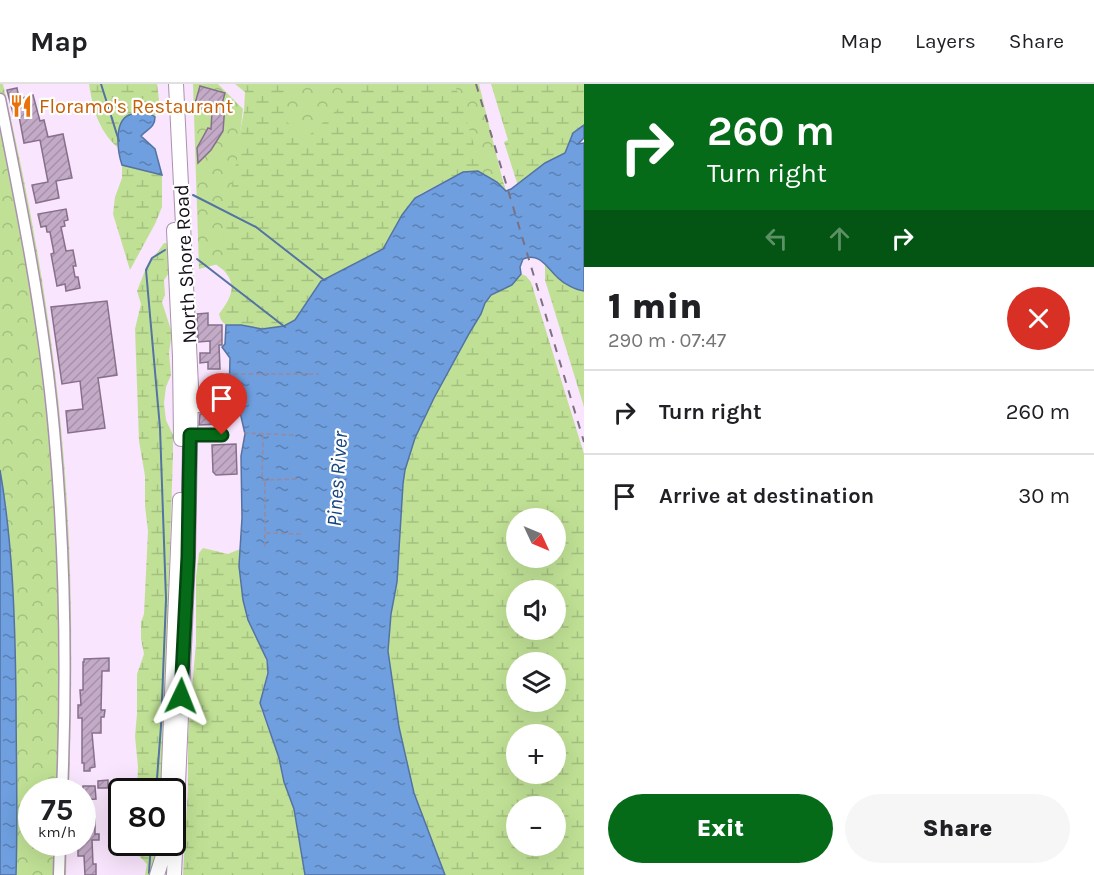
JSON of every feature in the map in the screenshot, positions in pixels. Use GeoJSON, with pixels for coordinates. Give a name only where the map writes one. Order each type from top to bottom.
{"type":"FeatureCollection","features":[{"type":"Feature","properties":{"kind":"highway","name":"North Shore Road"},"geometry":{"type":"LineString","coordinates":[[167,84],[180,357],[181,429],[181,489],[169,778]]}},
{"type":"Feature","properties":{"kind":"highway","name":"North Shore Road"},"geometry":{"type":"LineString","coordinates":[[174,875],[188,557],[191,410],[176,84]]}},
{"type":"Feature","properties":{"kind":"highway"},"geometry":{"type":"LineString","coordinates":[[157,875],[163,856]]}},
{"type":"Feature","properties":{"kind":"highway"},"geometry":{"type":"LineString","coordinates":[[165,875],[166,856]]}},
{"type":"Feature","properties":{"kind":"main road"},"geometry":{"type":"LineString","coordinates":[[0,99],[33,264],[54,428],[64,576],[66,654],[62,778]]}},
{"type":"Feature","properties":{"kind":"main road"},"geometry":{"type":"LineString","coordinates":[[59,875],[60,856]]}},
{"type":"Feature","properties":{"kind":"lane"},"geometry":{"type":"LineString","coordinates":[[190,435],[222,435],[225,429],[221,410],[191,410]]}},
{"type":"Feature","properties":{"kind":"path"},"geometry":{"type":"LineString","coordinates":[[226,374],[320,374]]}},
{"type":"Feature","properties":{"kind":"path"},"geometry":{"type":"LineString","coordinates":[[244,432],[295,435]]}},
{"type":"Feature","properties":{"kind":"path"},"geometry":{"type":"LineString","coordinates":[[263,435],[262,480],[299,479]]}},
{"type":"Feature","properties":{"kind":"path"},"geometry":{"type":"LineString","coordinates":[[265,481],[265,548]]}},
{"type":"Feature","properties":{"kind":"path"},"geometry":{"type":"LineString","coordinates":[[265,533],[302,534]]}},
{"type":"Feature","properties":{"kind":"green space"},"geometry":{"type":"Polygon","coordinates":[[[0,84],[3,84],[25,184],[43,284],[57,386],[68,526],[71,602],[69,778],[18,778],[18,856],[67,856],[66,875],[16,875],[14,612],[11,555],[0,470],[0,84]]]}},
{"type":"Feature","properties":{"kind":"green space"},"geometry":{"type":"Polygon","coordinates":[[[89,84],[157,84],[159,100],[155,117],[152,114],[126,117],[121,127],[117,147],[105,133],[97,118],[89,84]]]}},
{"type":"Feature","properties":{"kind":"green space"},"geometry":{"type":"Polygon","coordinates":[[[193,84],[218,84],[243,109],[237,159],[223,231],[226,262],[199,269],[193,84]]]}},
{"type":"Feature","properties":{"kind":"green space"},"geometry":{"type":"Polygon","coordinates":[[[235,84],[473,84],[506,191],[480,172],[463,172],[420,194],[402,215],[383,249],[321,281],[295,320],[284,326],[262,329],[226,325],[219,314],[230,295],[231,284],[226,273],[215,263],[244,111],[245,92],[235,84]]]}},
{"type":"Feature","properties":{"kind":"green space"},"geometry":{"type":"Polygon","coordinates":[[[298,84],[365,84],[306,138],[287,122],[286,101],[298,84]]]}},
{"type":"Feature","properties":{"kind":"green space"},"geometry":{"type":"Polygon","coordinates":[[[455,84],[479,84],[505,190],[486,183],[455,84]]]}},
{"type":"Feature","properties":{"kind":"green space"},"geometry":{"type":"Polygon","coordinates":[[[491,84],[584,84],[584,125],[571,137],[565,153],[545,163],[518,186],[504,142],[508,140],[491,84]]]}},
{"type":"Feature","properties":{"kind":"green space"},"geometry":{"type":"Polygon","coordinates":[[[122,165],[162,175],[162,207],[130,270],[113,214],[115,197],[122,178],[122,165]]]}},
{"type":"Feature","properties":{"kind":"green space"},"geometry":{"type":"Polygon","coordinates":[[[166,243],[169,247],[169,273],[164,280],[165,295],[162,302],[172,333],[169,353],[171,375],[166,387],[164,403],[166,420],[173,435],[173,453],[162,778],[138,778],[135,736],[137,674],[144,654],[141,622],[144,614],[148,531],[145,476],[139,441],[135,329],[141,304],[137,291],[146,268],[166,243]]]}},
{"type":"Feature","properties":{"kind":"green space"},"geometry":{"type":"Polygon","coordinates":[[[545,265],[575,288],[584,291],[584,407],[545,280],[545,265]]]}},
{"type":"Feature","properties":{"kind":"green space"},"geometry":{"type":"Polygon","coordinates":[[[521,274],[531,282],[584,454],[584,875],[445,875],[414,793],[399,727],[388,651],[391,614],[397,582],[405,470],[415,438],[434,398],[491,295],[512,284],[521,274]]]}},
{"type":"Feature","properties":{"kind":"green space"},"geometry":{"type":"Polygon","coordinates":[[[203,548],[228,554],[240,549],[239,566],[243,600],[248,620],[263,649],[268,669],[261,698],[261,709],[294,809],[305,875],[183,875],[184,856],[186,856],[188,736],[196,643],[196,577],[199,553],[203,548]]]}},
{"type":"Feature","properties":{"kind":"green space"},"geometry":{"type":"Polygon","coordinates":[[[139,856],[156,856],[154,875],[145,875],[147,864],[139,856]]]}},
{"type":"Feature","properties":{"kind":"water"},"geometry":{"type":"Polygon","coordinates":[[[149,113],[155,117],[154,124],[141,136],[155,149],[162,175],[122,165],[120,160],[118,138],[124,119],[133,114],[149,113]]]}},
{"type":"Feature","properties":{"kind":"water","name":"Pines River"},"geometry":{"type":"Polygon","coordinates":[[[584,125],[584,138],[578,144],[584,143],[584,291],[563,282],[539,259],[529,257],[523,259],[520,267],[521,274],[512,285],[491,295],[485,303],[434,398],[415,438],[405,470],[397,582],[391,614],[388,651],[399,727],[414,793],[445,875],[305,875],[294,809],[260,703],[268,673],[267,660],[248,620],[243,600],[239,566],[242,518],[241,456],[245,434],[240,412],[229,396],[230,358],[222,347],[225,344],[226,325],[262,329],[284,326],[295,320],[321,281],[383,249],[402,215],[415,198],[463,172],[478,171],[497,182],[506,191],[511,189],[545,163],[565,153],[573,133],[584,125]]]}},
{"type":"Feature","properties":{"kind":"water"},"geometry":{"type":"Polygon","coordinates":[[[0,470],[11,555],[14,612],[16,875],[0,875],[0,470]]]}},
{"type":"Feature","properties":{"kind":"building"},"geometry":{"type":"Polygon","coordinates":[[[200,86],[225,93],[222,104],[225,105],[223,131],[211,150],[198,163],[197,148],[208,128],[211,129],[212,112],[194,107],[200,86]]]}},
{"type":"Feature","properties":{"kind":"building"},"geometry":{"type":"Polygon","coordinates":[[[17,88],[19,99],[33,95],[40,121],[44,120],[48,137],[63,134],[72,178],[56,181],[59,198],[36,203],[32,185],[48,182],[40,140],[24,143],[19,116],[14,117],[7,90],[17,88]]]}},
{"type":"Feature","properties":{"kind":"building"},"geometry":{"type":"Polygon","coordinates":[[[66,209],[68,220],[64,221],[65,226],[61,227],[66,251],[73,250],[76,266],[73,266],[75,277],[78,277],[80,288],[66,291],[65,284],[57,286],[51,254],[54,253],[50,232],[47,232],[46,226],[41,227],[38,214],[66,209]]]}},
{"type":"Feature","properties":{"kind":"building"},"geometry":{"type":"Polygon","coordinates":[[[107,301],[117,375],[98,378],[105,428],[68,433],[66,411],[83,409],[80,381],[62,384],[51,307],[107,301]]]}},
{"type":"Feature","properties":{"kind":"building"},"geometry":{"type":"Polygon","coordinates":[[[208,313],[208,325],[222,325],[222,345],[219,345],[220,369],[208,369],[208,362],[200,363],[200,353],[210,353],[210,341],[198,342],[197,314],[208,313]]]}},
{"type":"Feature","properties":{"kind":"building"},"geometry":{"type":"Polygon","coordinates":[[[200,414],[218,414],[220,424],[199,425],[200,414]]]}},
{"type":"Feature","properties":{"kind":"building"},"geometry":{"type":"Polygon","coordinates":[[[236,444],[237,474],[216,475],[213,472],[212,445],[236,444]]]}},
{"type":"Feature","properties":{"kind":"building"},"geometry":{"type":"Polygon","coordinates":[[[109,658],[109,671],[102,671],[101,710],[105,710],[104,717],[101,717],[101,733],[92,733],[95,767],[90,768],[90,771],[84,771],[82,718],[78,718],[78,705],[81,705],[80,690],[83,690],[83,662],[84,659],[109,658]]]}},
{"type":"Feature","properties":{"kind":"building"},"geometry":{"type":"Polygon","coordinates":[[[108,780],[108,788],[98,788],[98,781],[108,780]]]}},
{"type":"Feature","properties":{"kind":"building"},"geometry":{"type":"Polygon","coordinates":[[[84,856],[93,856],[93,864],[96,864],[96,875],[85,875],[84,856]]]}},
{"type":"Feature","properties":{"kind":"waterway"},"geometry":{"type":"LineString","coordinates":[[101,84],[119,141]]}},
{"type":"Feature","properties":{"kind":"waterway"},"geometry":{"type":"LineString","coordinates":[[193,195],[256,227],[324,280]]}},
{"type":"Feature","properties":{"kind":"waterway"},"geometry":{"type":"LineString","coordinates":[[157,778],[166,599],[160,428],[146,270],[152,258],[165,250]]}},
{"type":"Feature","properties":{"kind":"waterway"},"geometry":{"type":"LineString","coordinates":[[197,259],[285,327]]}},
{"type":"Feature","properties":{"kind":"waterway"},"geometry":{"type":"LineString","coordinates":[[149,873],[150,856]]}},
{"type":"Feature","properties":{"kind":"railway"},"geometry":{"type":"LineString","coordinates":[[476,84],[584,442]]}},
{"type":"Feature","properties":{"kind":"place","name":"Floramo's Restaurant"},"geometry":{"type":"Point","coordinates":[21,106]}},
{"type":"Feature","properties":{"kind":"route"},"geometry":{"type":"LineString","coordinates":[[181,696],[188,557],[190,435],[222,435]]}}]}
